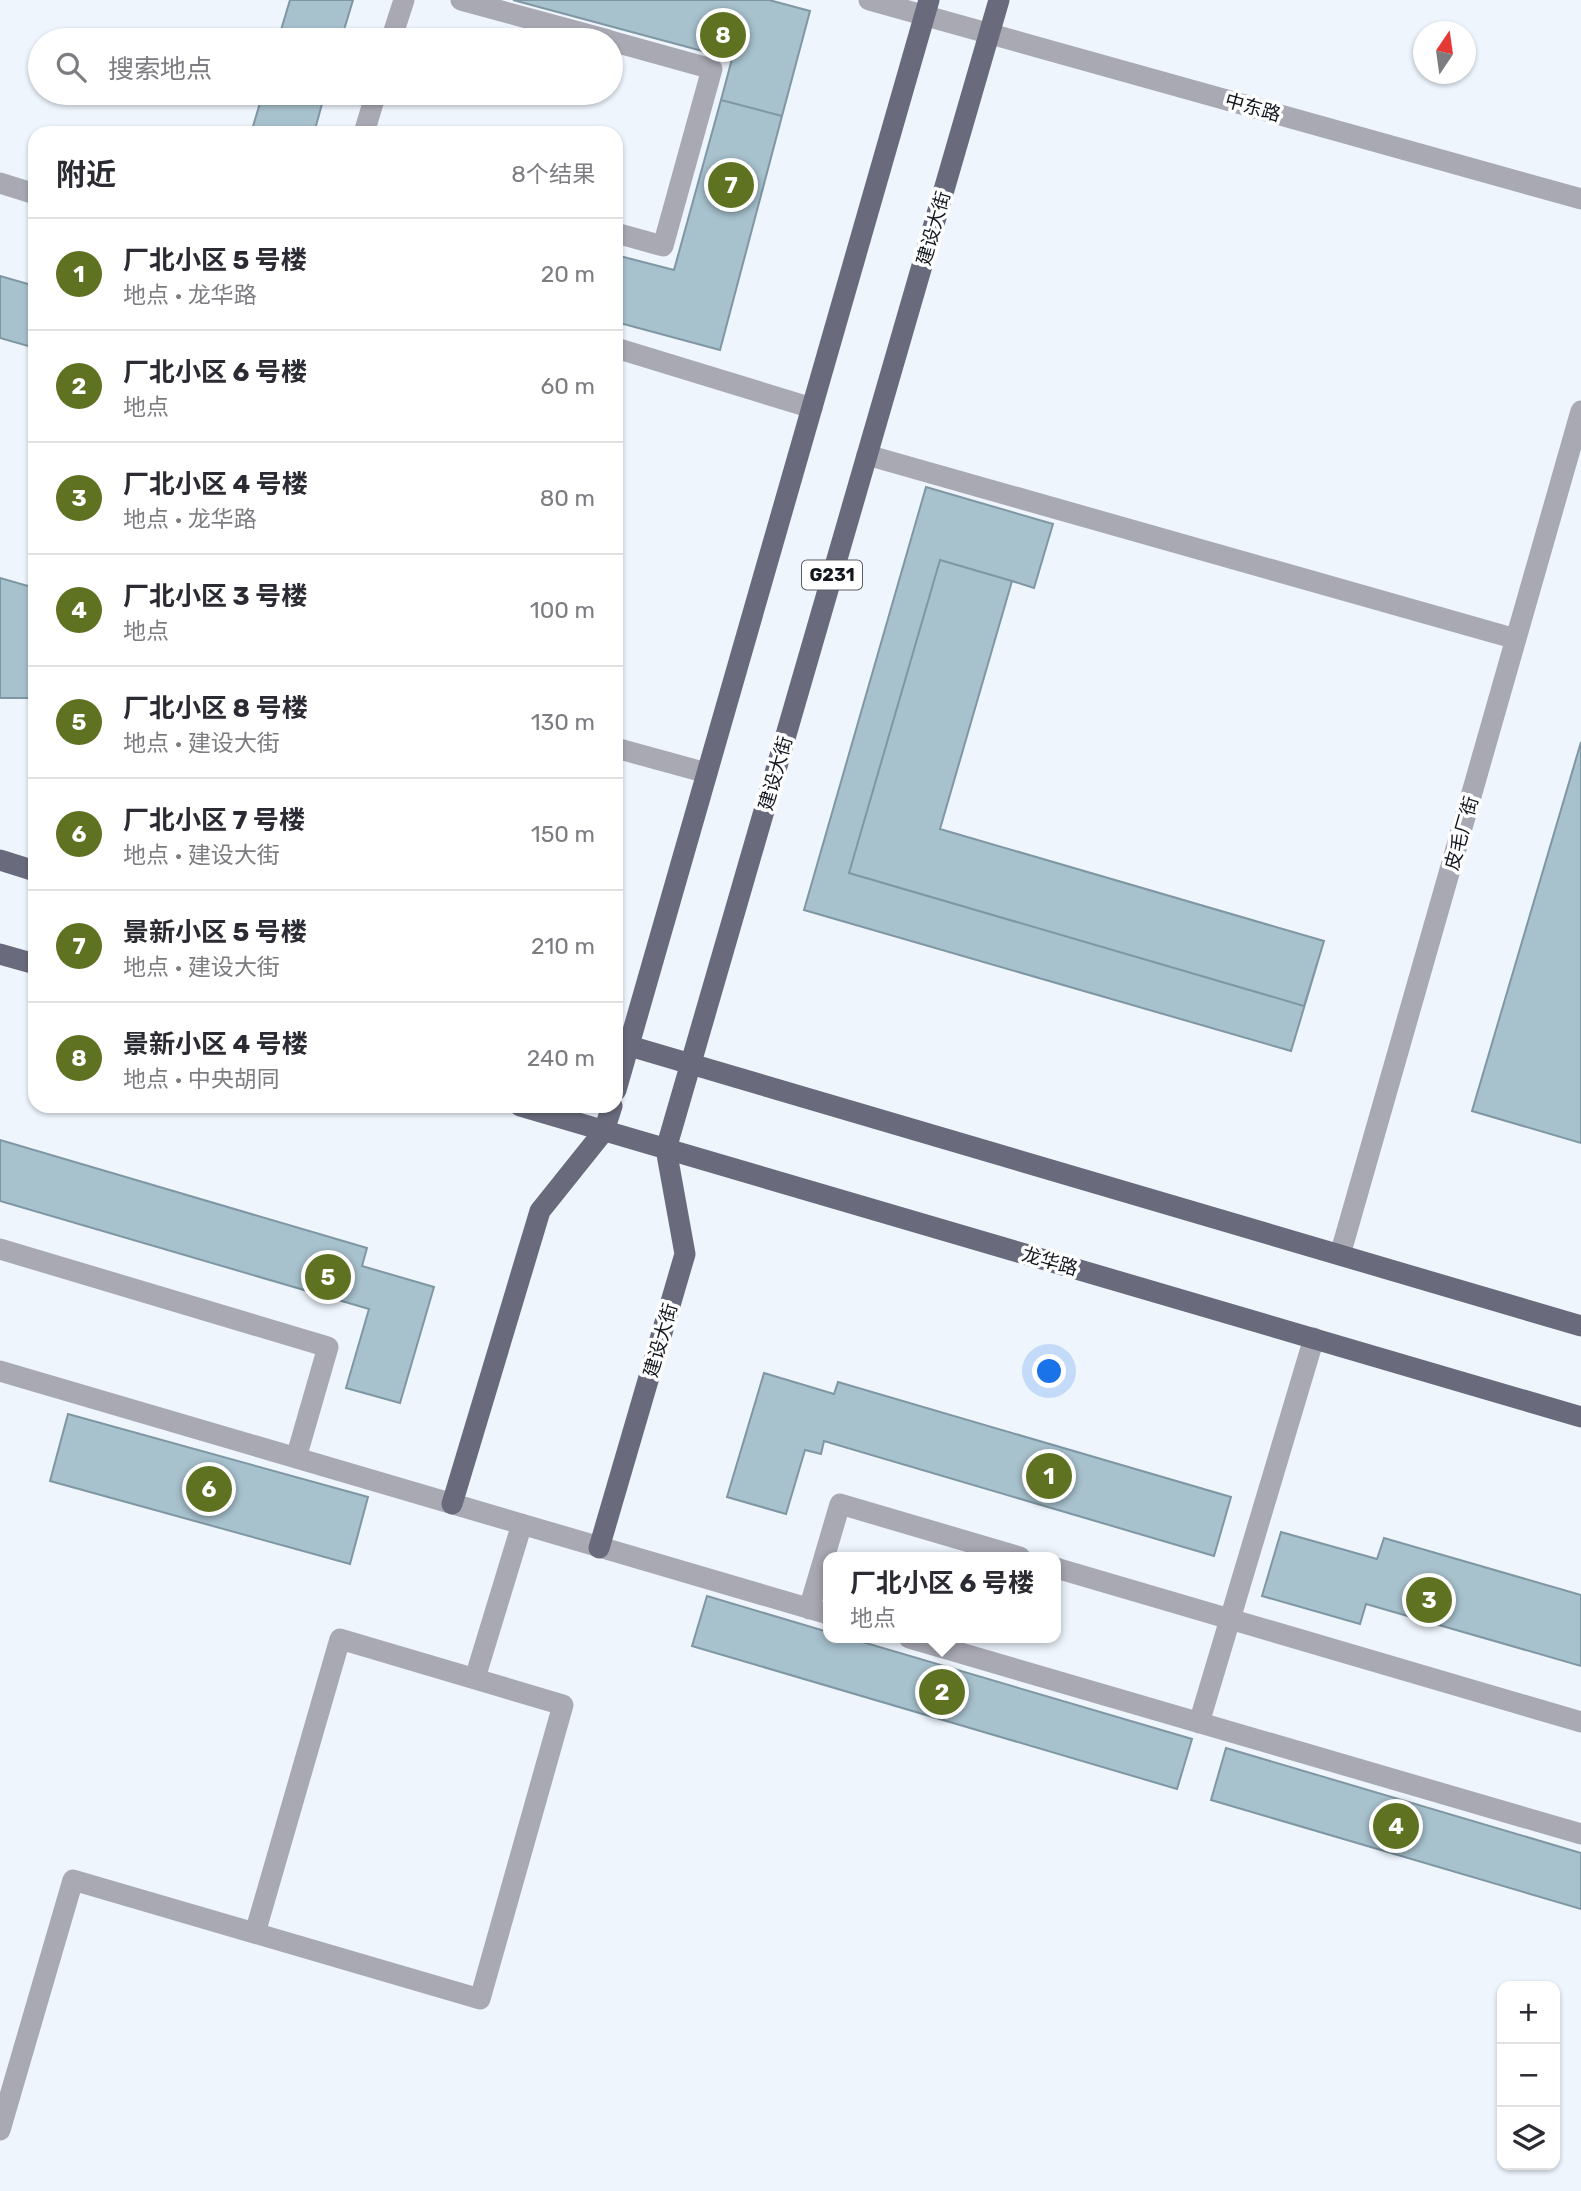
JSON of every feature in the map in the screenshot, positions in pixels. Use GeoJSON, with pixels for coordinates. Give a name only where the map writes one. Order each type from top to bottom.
{"type":"FeatureCollection","features":[{"type":"Feature","properties":{"kind":"main road","name":"建设大街"},"geometry":{"type":"LineString","coordinates":[[600,1548],[685,1254],[666,1149],[999,0]]}},
{"type":"Feature","properties":{"kind":"main road"},"geometry":{"type":"LineString","coordinates":[[623,1041],[707,773],[927,8]]}},
{"type":"Feature","properties":{"kind":"main road"},"geometry":{"type":"LineString","coordinates":[[0,860],[28,869]]}},
{"type":"Feature","properties":{"kind":"main road"},"geometry":{"type":"LineString","coordinates":[[0,954],[28,962]]}},
{"type":"Feature","properties":{"kind":"main road"},"geometry":{"type":"LineString","coordinates":[[623,1044],[1581,1326]]}},
{"type":"Feature","properties":{"kind":"main road","name":"龙华路"},"geometry":{"type":"LineString","coordinates":[[544,1113],[1581,1416]]}},
{"type":"Feature","properties":{"kind":"main road"},"geometry":{"type":"LineString","coordinates":[[452,1504],[540,1211],[604,1131],[609,1113]]}},
{"type":"Feature","properties":{"kind":"street"},"geometry":{"type":"LineString","coordinates":[[395,28],[404,0]]}},
{"type":"Feature","properties":{"kind":"street"},"geometry":{"type":"LineString","coordinates":[[461,0],[562,28]]}},
{"type":"Feature","properties":{"kind":"street","name":"中东路"},"geometry":{"type":"LineString","coordinates":[[869,0],[927,8],[989,34],[1581,199]]}},
{"type":"Feature","properties":{"kind":"street"},"geometry":{"type":"LineString","coordinates":[[623,45],[712,69],[663,246],[623,235]]}},
{"type":"Feature","properties":{"kind":"street"},"geometry":{"type":"LineString","coordinates":[[366,126],[372,105]]}},
{"type":"Feature","properties":{"kind":"street"},"geometry":{"type":"LineString","coordinates":[[0,183],[28,192]]}},
{"type":"Feature","properties":{"kind":"street"},"geometry":{"type":"LineString","coordinates":[[623,350],[812,408]]}},
{"type":"Feature","properties":{"kind":"street","name":"皮毛厂街"},"geometry":{"type":"LineString","coordinates":[[1340,1255],[1581,411]]}},
{"type":"Feature","properties":{"kind":"street"},"geometry":{"type":"LineString","coordinates":[[867,455],[1516,639]]}},
{"type":"Feature","properties":{"kind":"street"},"geometry":{"type":"LineString","coordinates":[[623,750],[707,773]]}},
{"type":"Feature","properties":{"kind":"street"},"geometry":{"type":"LineString","coordinates":[[0,1249],[328,1347],[296,1458]]}},
{"type":"Feature","properties":{"kind":"street"},"geometry":{"type":"LineString","coordinates":[[1199,1723],[1314,1338]]}},
{"type":"Feature","properties":{"kind":"street"},"geometry":{"type":"LineString","coordinates":[[0,1371],[819,1611],[823,1591]]}},
{"type":"Feature","properties":{"kind":"street"},"geometry":{"type":"LineString","coordinates":[[831,1552],[840,1504],[1003,1552]]}},
{"type":"Feature","properties":{"kind":"street"},"geometry":{"type":"LineString","coordinates":[[475,1678],[522,1524]]}},
{"type":"Feature","properties":{"kind":"street"},"geometry":{"type":"LineString","coordinates":[[1061,1569],[1581,1722]]}},
{"type":"Feature","properties":{"kind":"street"},"geometry":{"type":"LineString","coordinates":[[0,2130],[73,1880],[480,1999],[564,1705],[341,1639],[255,1933]]}},
{"type":"Feature","properties":{"kind":"street"},"geometry":{"type":"LineString","coordinates":[[926,1643],[1581,1834]]}},
{"type":"Feature","properties":{"kind":"building"},"geometry":{"type":"Polygon","coordinates":[[[290,0],[353,0],[345,28],[282,28],[290,0]]]}},
{"type":"Feature","properties":{"kind":"building"},"geometry":{"type":"Polygon","coordinates":[[[513,0],[769,0],[810,11],[782,116],[721,100],[732,59],[513,0]]]}},
{"type":"Feature","properties":{"kind":"building"},"geometry":{"type":"Polygon","coordinates":[[[721,100],[782,116],[720,350],[623,324],[623,257],[674,270],[721,100]]]}},
{"type":"Feature","properties":{"kind":"building"},"geometry":{"type":"Polygon","coordinates":[[[259,105],[322,105],[316,126],[253,126],[259,105]]]}},
{"type":"Feature","properties":{"kind":"building"},"geometry":{"type":"Polygon","coordinates":[[[0,276],[28,284],[28,346],[0,338],[0,276]]]}},
{"type":"Feature","properties":{"kind":"building"},"geometry":{"type":"Polygon","coordinates":[[[926,487],[1053,524],[1034,588],[1012,581],[940,829],[1324,941],[1291,1051],[804,910],[926,487]]]}},
{"type":"Feature","properties":{"kind":"building"},"geometry":{"type":"Polygon","coordinates":[[[940,560],[1012,581],[940,829],[1324,941],[1304,1006],[849,873],[940,560]]]}},
{"type":"Feature","properties":{"kind":"building"},"geometry":{"type":"Polygon","coordinates":[[[0,578],[28,586],[28,698],[0,698],[0,578]]]}},
{"type":"Feature","properties":{"kind":"building"},"geometry":{"type":"Polygon","coordinates":[[[1581,742],[1581,1143],[1472,1111],[1581,742]]]}},
{"type":"Feature","properties":{"kind":"building"},"geometry":{"type":"Polygon","coordinates":[[[0,1140],[367,1248],[362,1266],[434,1287],[400,1403],[346,1388],[369,1309],[0,1201],[0,1140]]]}},
{"type":"Feature","properties":{"kind":"building"},"geometry":{"type":"Polygon","coordinates":[[[764,1373],[834,1394],[838,1382],[1231,1497],[1214,1556],[824,1441],[821,1454],[805,1450],[786,1514],[727,1497],[764,1373]]]}},
{"type":"Feature","properties":{"kind":"building"},"geometry":{"type":"Polygon","coordinates":[[[68,1414],[368,1497],[350,1564],[50,1481],[68,1414]]]}},
{"type":"Feature","properties":{"kind":"building"},"geometry":{"type":"Polygon","coordinates":[[[1281,1532],[1377,1559],[1384,1538],[1581,1595],[1581,1666],[1366,1604],[1360,1624],[1262,1596],[1281,1532]]]}},
{"type":"Feature","properties":{"kind":"building"},"geometry":{"type":"Polygon","coordinates":[[[707,1596],[823,1631],[823,1643],[866,1643],[1192,1739],[1177,1789],[692,1646],[707,1596]]]}},
{"type":"Feature","properties":{"kind":"building"},"geometry":{"type":"Polygon","coordinates":[[[1226,1748],[1581,1853],[1581,1909],[1211,1800],[1226,1748]]]}},
{"type":"Feature","properties":{"kind":"place","name":"景新小区 4 号楼"},"geometry":{"type":"Point","coordinates":[723,35]}},
{"type":"Feature","properties":{"kind":"place","name":"景新小区 5 号楼"},"geometry":{"type":"Point","coordinates":[731,185]}},
{"type":"Feature","properties":{"kind":"place","name":"厂北小区 8 号楼"},"geometry":{"type":"Point","coordinates":[328,1277]}},
{"type":"Feature","properties":{"kind":"place","name":"厂北小区 5 号楼"},"geometry":{"type":"Point","coordinates":[1049,1476]}},
{"type":"Feature","properties":{"kind":"place","name":"厂北小区 7 号楼"},"geometry":{"type":"Point","coordinates":[209,1489]}},
{"type":"Feature","properties":{"kind":"place","name":"厂北小区 4 号楼"},"geometry":{"type":"Point","coordinates":[1429,1600]}},
{"type":"Feature","properties":{"kind":"place","name":"厂北小区 6 号楼"},"geometry":{"type":"Point","coordinates":[942,1692]}},
{"type":"Feature","properties":{"kind":"place","name":"厂北小区 3 号楼"},"geometry":{"type":"Point","coordinates":[1396,1826]}}]}
